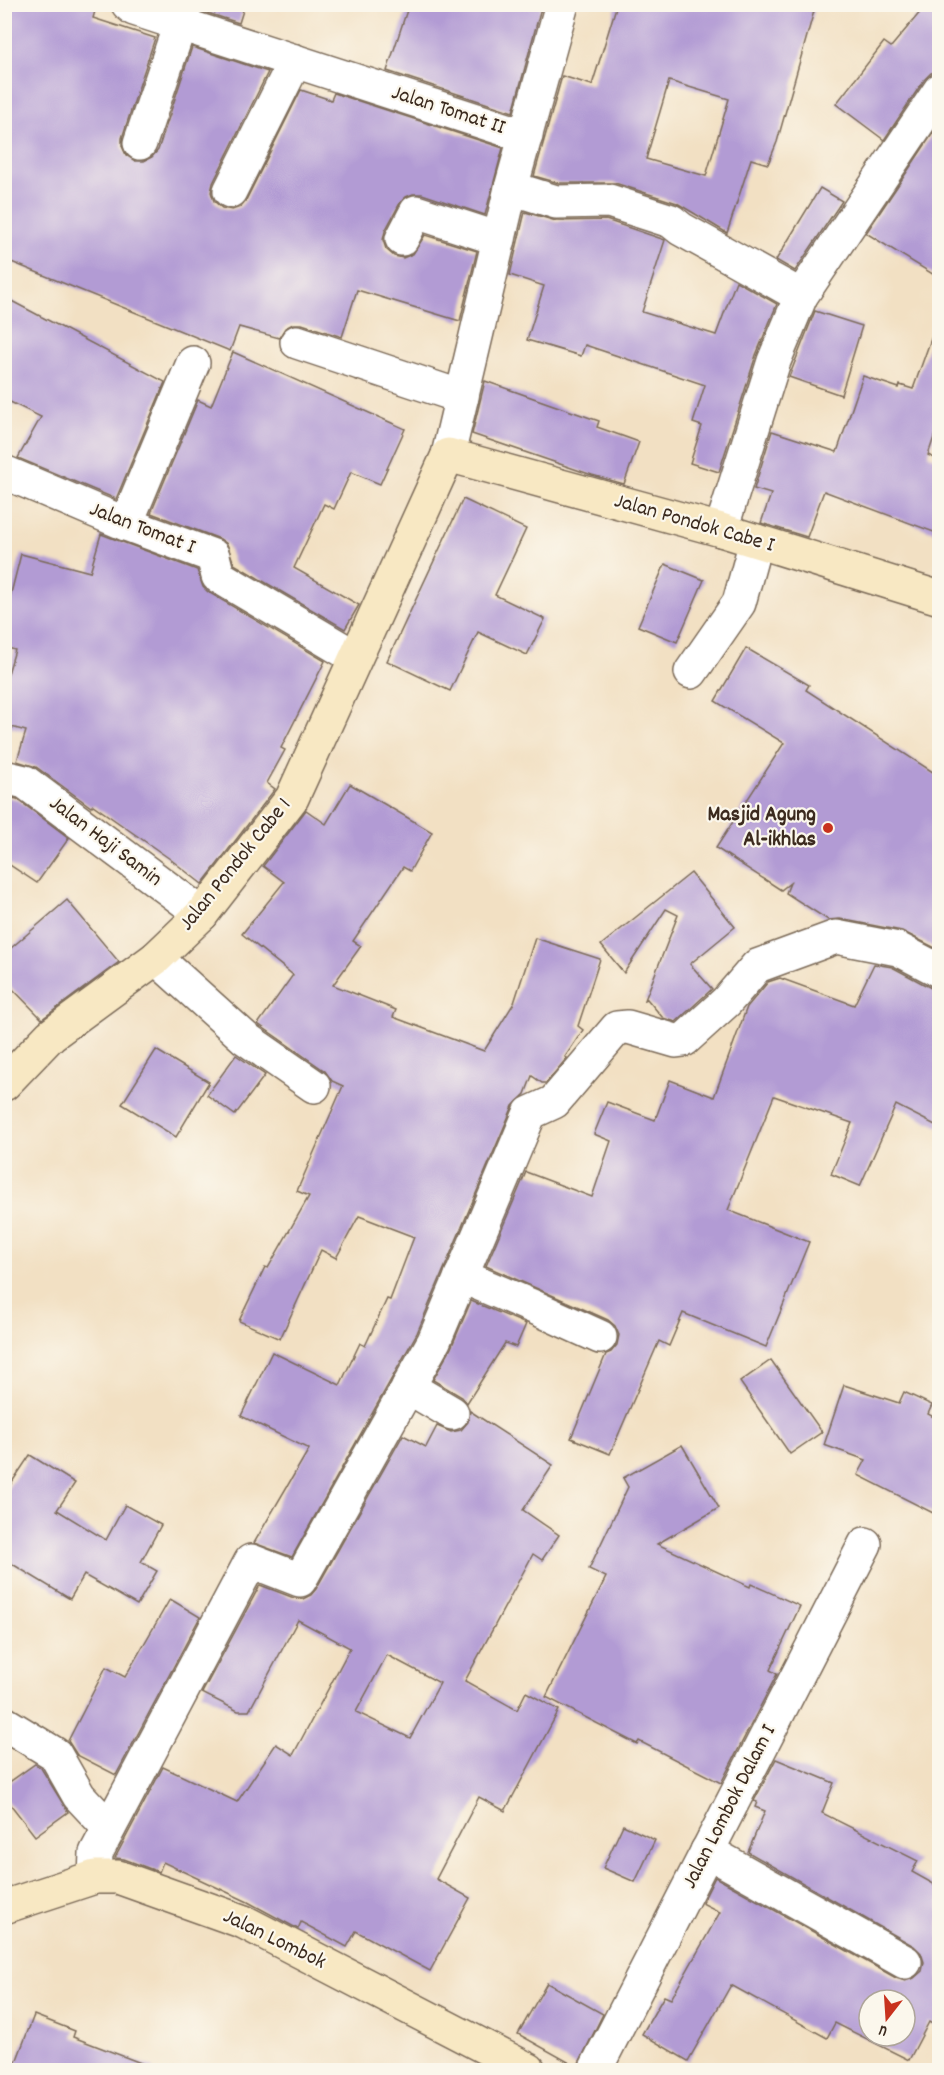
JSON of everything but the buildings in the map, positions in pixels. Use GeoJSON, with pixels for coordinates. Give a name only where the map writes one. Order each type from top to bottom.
{"type":"FeatureCollection","features":[{"type":"Feature","properties":{"kind":"street","name":"Jalan Tomat II"},"geometry":{"type":"LineString","coordinates":[[128,4],[134,9],[526,136],[511,188],[448,454]]}},
{"type":"Feature","properties":{"kind":"street"},"geometry":{"type":"LineString","coordinates":[[526,136],[562,4]]}},
{"type":"Feature","properties":{"kind":"street"},"geometry":{"type":"LineString","coordinates":[[140,143],[180,24]]}},
{"type":"Feature","properties":{"kind":"street"},"geometry":{"type":"LineString","coordinates":[[230,191],[295,61]]}},
{"type":"Feature","properties":{"kind":"street"},"geometry":{"type":"LineString","coordinates":[[721,530],[774,361],[801,296],[939,90]]}},
{"type":"Feature","properties":{"kind":"street"},"geometry":{"type":"LineString","coordinates":[[511,188],[556,202],[609,201],[670,221],[801,296]]}},
{"type":"Feature","properties":{"kind":"street"},"geometry":{"type":"LineString","coordinates":[[402,239],[416,212],[499,239]]}},
{"type":"Feature","properties":{"kind":"street"},"geometry":{"type":"LineString","coordinates":[[297,342],[462,397]]}},
{"type":"Feature","properties":{"kind":"street"},"geometry":{"type":"LineString","coordinates":[[126,524],[193,363]]}},
{"type":"Feature","properties":{"kind":"street","name":"Jalan Pondok Cabe I"},"geometry":{"type":"LineString","coordinates":[[448,454],[721,530],[939,598]]}},
{"type":"Feature","properties":{"kind":"street","name":"Jalan Pondok Cabe 1"},"geometry":{"type":"LineString","coordinates":[[4,1084],[51,1035],[156,958],[202,914],[292,798],[448,454]]}},
{"type":"Feature","properties":{"kind":"street","name":"Jalan Tomat I"},"geometry":{"type":"LineString","coordinates":[[4,472],[126,524],[213,556],[218,576],[355,657]]}},
{"type":"Feature","properties":{"kind":"street"},"geometry":{"type":"LineString","coordinates":[[691,672],[739,603],[756,541]]}},
{"type":"Feature","properties":{"kind":"street","name":"Jalan Haji Samin"},"geometry":{"type":"LineString","coordinates":[[4,777],[25,782],[202,914]]}},
{"type":"Feature","properties":{"kind":"street"},"geometry":{"type":"LineString","coordinates":[[95,1877],[96,1853],[251,1561],[300,1580],[434,1341],[530,1113],[554,1102],[617,1028],[628,1027],[676,1041],[684,1040],[726,1002],[757,966],[836,937],[898,950],[939,971]]}},
{"type":"Feature","properties":{"kind":"street"},"geometry":{"type":"LineString","coordinates":[[156,958],[245,1038],[314,1086]]}},
{"type":"Feature","properties":{"kind":"street"},"geometry":{"type":"LineString","coordinates":[[461,1276],[600,1337]]}},
{"type":"Feature","properties":{"kind":"street"},"geometry":{"type":"LineString","coordinates":[[408,1387],[452,1413]]}},
{"type":"Feature","properties":{"kind":"street","name":"Jalan Lombok Dalam I"},"geometry":{"type":"LineString","coordinates":[[595,2070],[865,1544]]}},
{"type":"Feature","properties":{"kind":"street"},"geometry":{"type":"LineString","coordinates":[[4,1723],[55,1754],[79,1796],[109,1828]]}},
{"type":"Feature","properties":{"kind":"street"},"geometry":{"type":"LineString","coordinates":[[707,1851],[905,1962]]}},
{"type":"Feature","properties":{"kind":"street","name":"Jalan Lombok"},"geometry":{"type":"LineString","coordinates":[[4,1907],[95,1877],[118,1877],[244,1922],[529,2070]]}},
{"type":"Feature","properties":{"kind":"place","name":"Masjid Agung Al-ikhlas"},"geometry":{"type":"Point","coordinates":[828,828]}}]}
